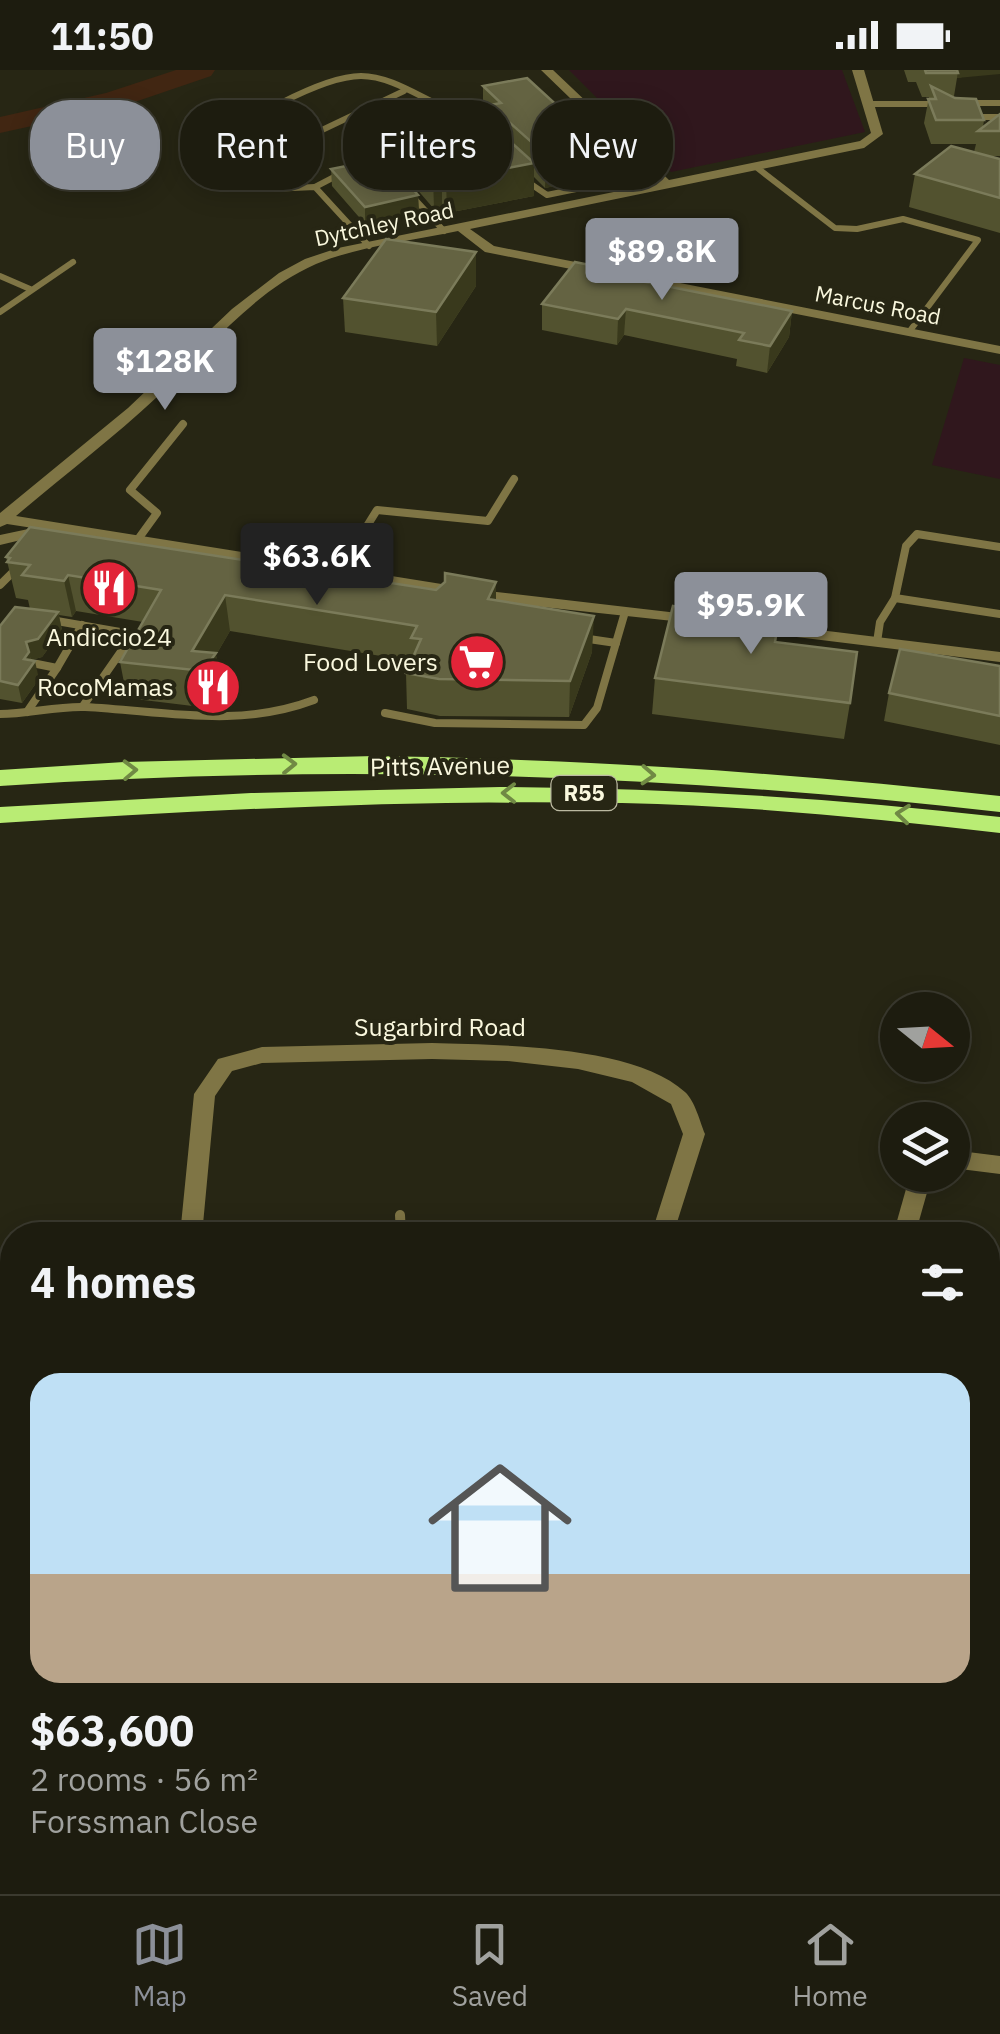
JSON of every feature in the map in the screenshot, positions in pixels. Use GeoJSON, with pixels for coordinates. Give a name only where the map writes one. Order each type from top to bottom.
{"type":"FeatureCollection","features":[{"type":"Feature","properties":{"kind":"main road","name":"Pitts Avenue"},"geometry":{"type":"LineString","coordinates":[[0,774],[279,764],[537,768],[1000,804]]}},
{"type":"Feature","properties":{"kind":"main road","name":"Pitts Avenue"},"geometry":{"type":"LineString","coordinates":[[0,815],[412,792],[594,793],[792,803],[1000,825]]}},
{"type":"Feature","properties":{"kind":"street"},"geometry":{"type":"LineString","coordinates":[[547,70],[578,100]]}},
{"type":"Feature","properties":{"kind":"street"},"geometry":{"type":"LineString","coordinates":[[858,70],[870,104]]}},
{"type":"Feature","properties":{"kind":"street","name":"Dytchley Road"},"geometry":{"type":"LineString","coordinates":[[673,184],[871,141],[877,134],[870,104]]}},
{"type":"Feature","properties":{"kind":"street","name":"Dytchley Road"},"geometry":{"type":"LineString","coordinates":[[1,520],[152,395],[270,283],[301,264],[642,190]]}},
{"type":"Feature","properties":{"kind":"street","name":"Marcus Road"},"geometry":{"type":"LineString","coordinates":[[460,227],[490,249],[1000,350]]}},
{"type":"Feature","properties":{"kind":"street"},"geometry":{"type":"LineString","coordinates":[[1,520],[398,581],[722,624]]}},
{"type":"Feature","properties":{"kind":"street"},"geometry":{"type":"LineString","coordinates":[[0,540],[52,530]]}},
{"type":"Feature","properties":{"kind":"street"},"geometry":{"type":"LineString","coordinates":[[741,626],[1000,657]]}},
{"type":"Feature","properties":{"kind":"street","name":"Sugarbird Road"},"geometry":{"type":"LineString","coordinates":[[192,1222],[205,1094],[225,1066],[262,1055],[532,1053],[592,1061],[662,1085],[685,1102],[694,1122],[694,1134],[666,1222]]}},
{"type":"Feature","properties":{"kind":"street"},"geometry":{"type":"LineString","coordinates":[[970,1161],[1000,1165]]}},
{"type":"Feature","properties":{"kind":"street"},"geometry":{"type":"LineString","coordinates":[[908,1222],[916,1192]]}},
{"type":"Feature","properties":{"kind":"lane"},"geometry":{"type":"LineString","coordinates":[[294,100],[347,76],[368,77],[421,100]]}},
{"type":"Feature","properties":{"kind":"lane"},"geometry":{"type":"LineString","coordinates":[[323,130],[404,92]]}},
{"type":"Feature","properties":{"kind":"lane"},"geometry":{"type":"LineString","coordinates":[[964,104],[1000,103]]}},
{"type":"Feature","properties":{"kind":"lane"},"geometry":{"type":"LineString","coordinates":[[870,104],[946,104]]}},
{"type":"Feature","properties":{"kind":"lane"},"geometry":{"type":"LineString","coordinates":[[931,104],[944,114]]}},
{"type":"Feature","properties":{"kind":"lane"},"geometry":{"type":"LineString","coordinates":[[968,116],[1000,117]]}},
{"type":"Feature","properties":{"kind":"lane"},"geometry":{"type":"LineString","coordinates":[[756,167],[836,228],[857,230],[903,219],[978,240],[909,332]]}},
{"type":"Feature","properties":{"kind":"lane"},"geometry":{"type":"LineString","coordinates":[[512,168],[532,185]]}},
{"type":"Feature","properties":{"kind":"lane"},"geometry":{"type":"LineString","coordinates":[[271,190],[304,190]]}},
{"type":"Feature","properties":{"kind":"lane"},"geometry":{"type":"LineString","coordinates":[[319,190],[370,246]]}},
{"type":"Feature","properties":{"kind":"lane"},"geometry":{"type":"LineString","coordinates":[[407,190],[444,231]]}},
{"type":"Feature","properties":{"kind":"lane"},"geometry":{"type":"LineString","coordinates":[[537,190],[543,195],[567,190]]}},
{"type":"Feature","properties":{"kind":"lane"},"geometry":{"type":"LineString","coordinates":[[0,312],[73,262]]}},
{"type":"Feature","properties":{"kind":"lane"},"geometry":{"type":"LineString","coordinates":[[0,276],[30,289]]}},
{"type":"Feature","properties":{"kind":"lane"},"geometry":{"type":"LineString","coordinates":[[136,542],[158,512],[130,490],[183,424]]}},
{"type":"Feature","properties":{"kind":"lane"},"geometry":{"type":"LineString","coordinates":[[326,590],[377,510],[488,521],[514,479]]}},
{"type":"Feature","properties":{"kind":"lane"},"geometry":{"type":"LineString","coordinates":[[877,642],[880,622],[894,598],[906,546],[917,534],[1000,547]]}},
{"type":"Feature","properties":{"kind":"lane"},"geometry":{"type":"LineString","coordinates":[[0,585],[26,560]]}},
{"type":"Feature","properties":{"kind":"lane"},"geometry":{"type":"LineString","coordinates":[[390,599],[398,581]]}},
{"type":"Feature","properties":{"kind":"lane"},"geometry":{"type":"LineString","coordinates":[[894,598],[1000,614]]}},
{"type":"Feature","properties":{"kind":"lane"},"geometry":{"type":"LineString","coordinates":[[385,713],[435,723],[584,724],[597,708],[625,612]]}},
{"type":"Feature","properties":{"kind":"lane"},"geometry":{"type":"LineString","coordinates":[[40,618],[120,632],[129,640],[83,706]]}},
{"type":"Feature","properties":{"kind":"lane"},"geometry":{"type":"LineString","coordinates":[[27,712],[82,626]]}},
{"type":"Feature","properties":{"kind":"lane"},"geometry":{"type":"LineString","coordinates":[[577,637],[616,643]]}},
{"type":"Feature","properties":{"kind":"lane"},"geometry":{"type":"LineString","coordinates":[[38,664],[56,668]]}},
{"type":"Feature","properties":{"kind":"lane"},"geometry":{"type":"LineString","coordinates":[[0,714],[83,706],[150,716],[268,715],[290,712],[314,700]]}},
{"type":"Feature","properties":{"kind":"lane"},"geometry":{"type":"LineString","coordinates":[[400,1215],[400,1222]]}},
{"type":"Feature","properties":{"kind":"shaded area"},"geometry":{"type":"Polygon","coordinates":[[[569,70],[842,70],[865,132],[673,172],[673,100],[599,100],[569,70]]]}},
{"type":"Feature","properties":{"kind":"shaded area"},"geometry":{"type":"Polygon","coordinates":[[[964,358],[1000,365],[1000,479],[932,465],[964,358]]]}},
{"type":"Feature","properties":{"kind":"building"},"geometry":{"type":"Polygon","coordinates":[[[925,70],[957,70],[958,73],[926,73],[925,70]]]}},
{"type":"Feature","properties":{"kind":"building"},"geometry":{"type":"Polygon","coordinates":[[[527,78],[551,100],[532,100],[532,142],[512,125],[512,100],[498,100],[483,86],[527,78]]]}},
{"type":"Feature","properties":{"kind":"building"},"geometry":{"type":"Polygon","coordinates":[[[931,86],[955,98],[976,99],[984,120],[936,120],[928,99],[936,99],[931,86]]]}},
{"type":"Feature","properties":{"kind":"building"},"geometry":{"type":"Polygon","coordinates":[[[1000,114],[1000,131],[978,131],[1000,114]]]}},
{"type":"Feature","properties":{"kind":"building"},"geometry":{"type":"Polygon","coordinates":[[[512,143],[532,161],[512,167],[512,143]]]}},
{"type":"Feature","properties":{"kind":"building"},"geometry":{"type":"Polygon","coordinates":[[[951,146],[1000,159],[1000,198],[915,174],[951,146]]]}},
{"type":"Feature","properties":{"kind":"building"},"geometry":{"type":"Polygon","coordinates":[[[343,167],[343,182],[331,169],[343,167]]]}},
{"type":"Feature","properties":{"kind":"building"},"geometry":{"type":"Polygon","coordinates":[[[350,190],[414,190],[418,195],[365,207],[350,190]]]}},
{"type":"Feature","properties":{"kind":"building"},"geometry":{"type":"Polygon","coordinates":[[[386,239],[476,252],[436,312],[343,298],[386,239]]]}},
{"type":"Feature","properties":{"kind":"building"},"geometry":{"type":"Polygon","coordinates":[[[575,262],[649,277],[646,282],[792,311],[770,346],[739,340],[744,333],[626,309],[618,319],[542,304],[575,262]]]}},
{"type":"Feature","properties":{"kind":"building"},"geometry":{"type":"Polygon","coordinates":[[[30,527],[436,590],[445,582],[445,573],[496,582],[488,599],[594,616],[570,681],[439,679],[406,673],[421,639],[411,638],[417,626],[225,595],[192,651],[216,653],[203,671],[120,662],[161,590],[68,575],[64,581],[22,575],[30,565],[7,562],[10,558],[6,557],[30,527]]]}},
{"type":"Feature","properties":{"kind":"building"},"geometry":{"type":"Polygon","coordinates":[[[673,606],[779,619],[775,642],[857,652],[850,703],[655,678],[673,606]]]}},
{"type":"Feature","properties":{"kind":"building"},"geometry":{"type":"Polygon","coordinates":[[[15,607],[58,612],[38,639],[26,642],[29,652],[24,659],[35,661],[18,685],[0,681],[0,626],[15,607]]]}},
{"type":"Feature","properties":{"kind":"building"},"geometry":{"type":"Polygon","coordinates":[[[900,649],[1000,666],[1000,716],[889,693],[900,649]]]}},
{"type":"Feature","properties":{"kind":"waterway"},"geometry":{"type":"LineString","coordinates":[[0,125],[113,100],[202,70]]}},
{"type":"Feature","properties":{"kind":"place","name":"Andiccio24"},"geometry":{"type":"Point","coordinates":[109,588]}},
{"type":"Feature","properties":{"kind":"place","name":"Food Lovers"},"geometry":{"type":"Point","coordinates":[477,662]}},
{"type":"Feature","properties":{"kind":"place","name":"RocoMamas"},"geometry":{"type":"Point","coordinates":[213,687]}}]}
